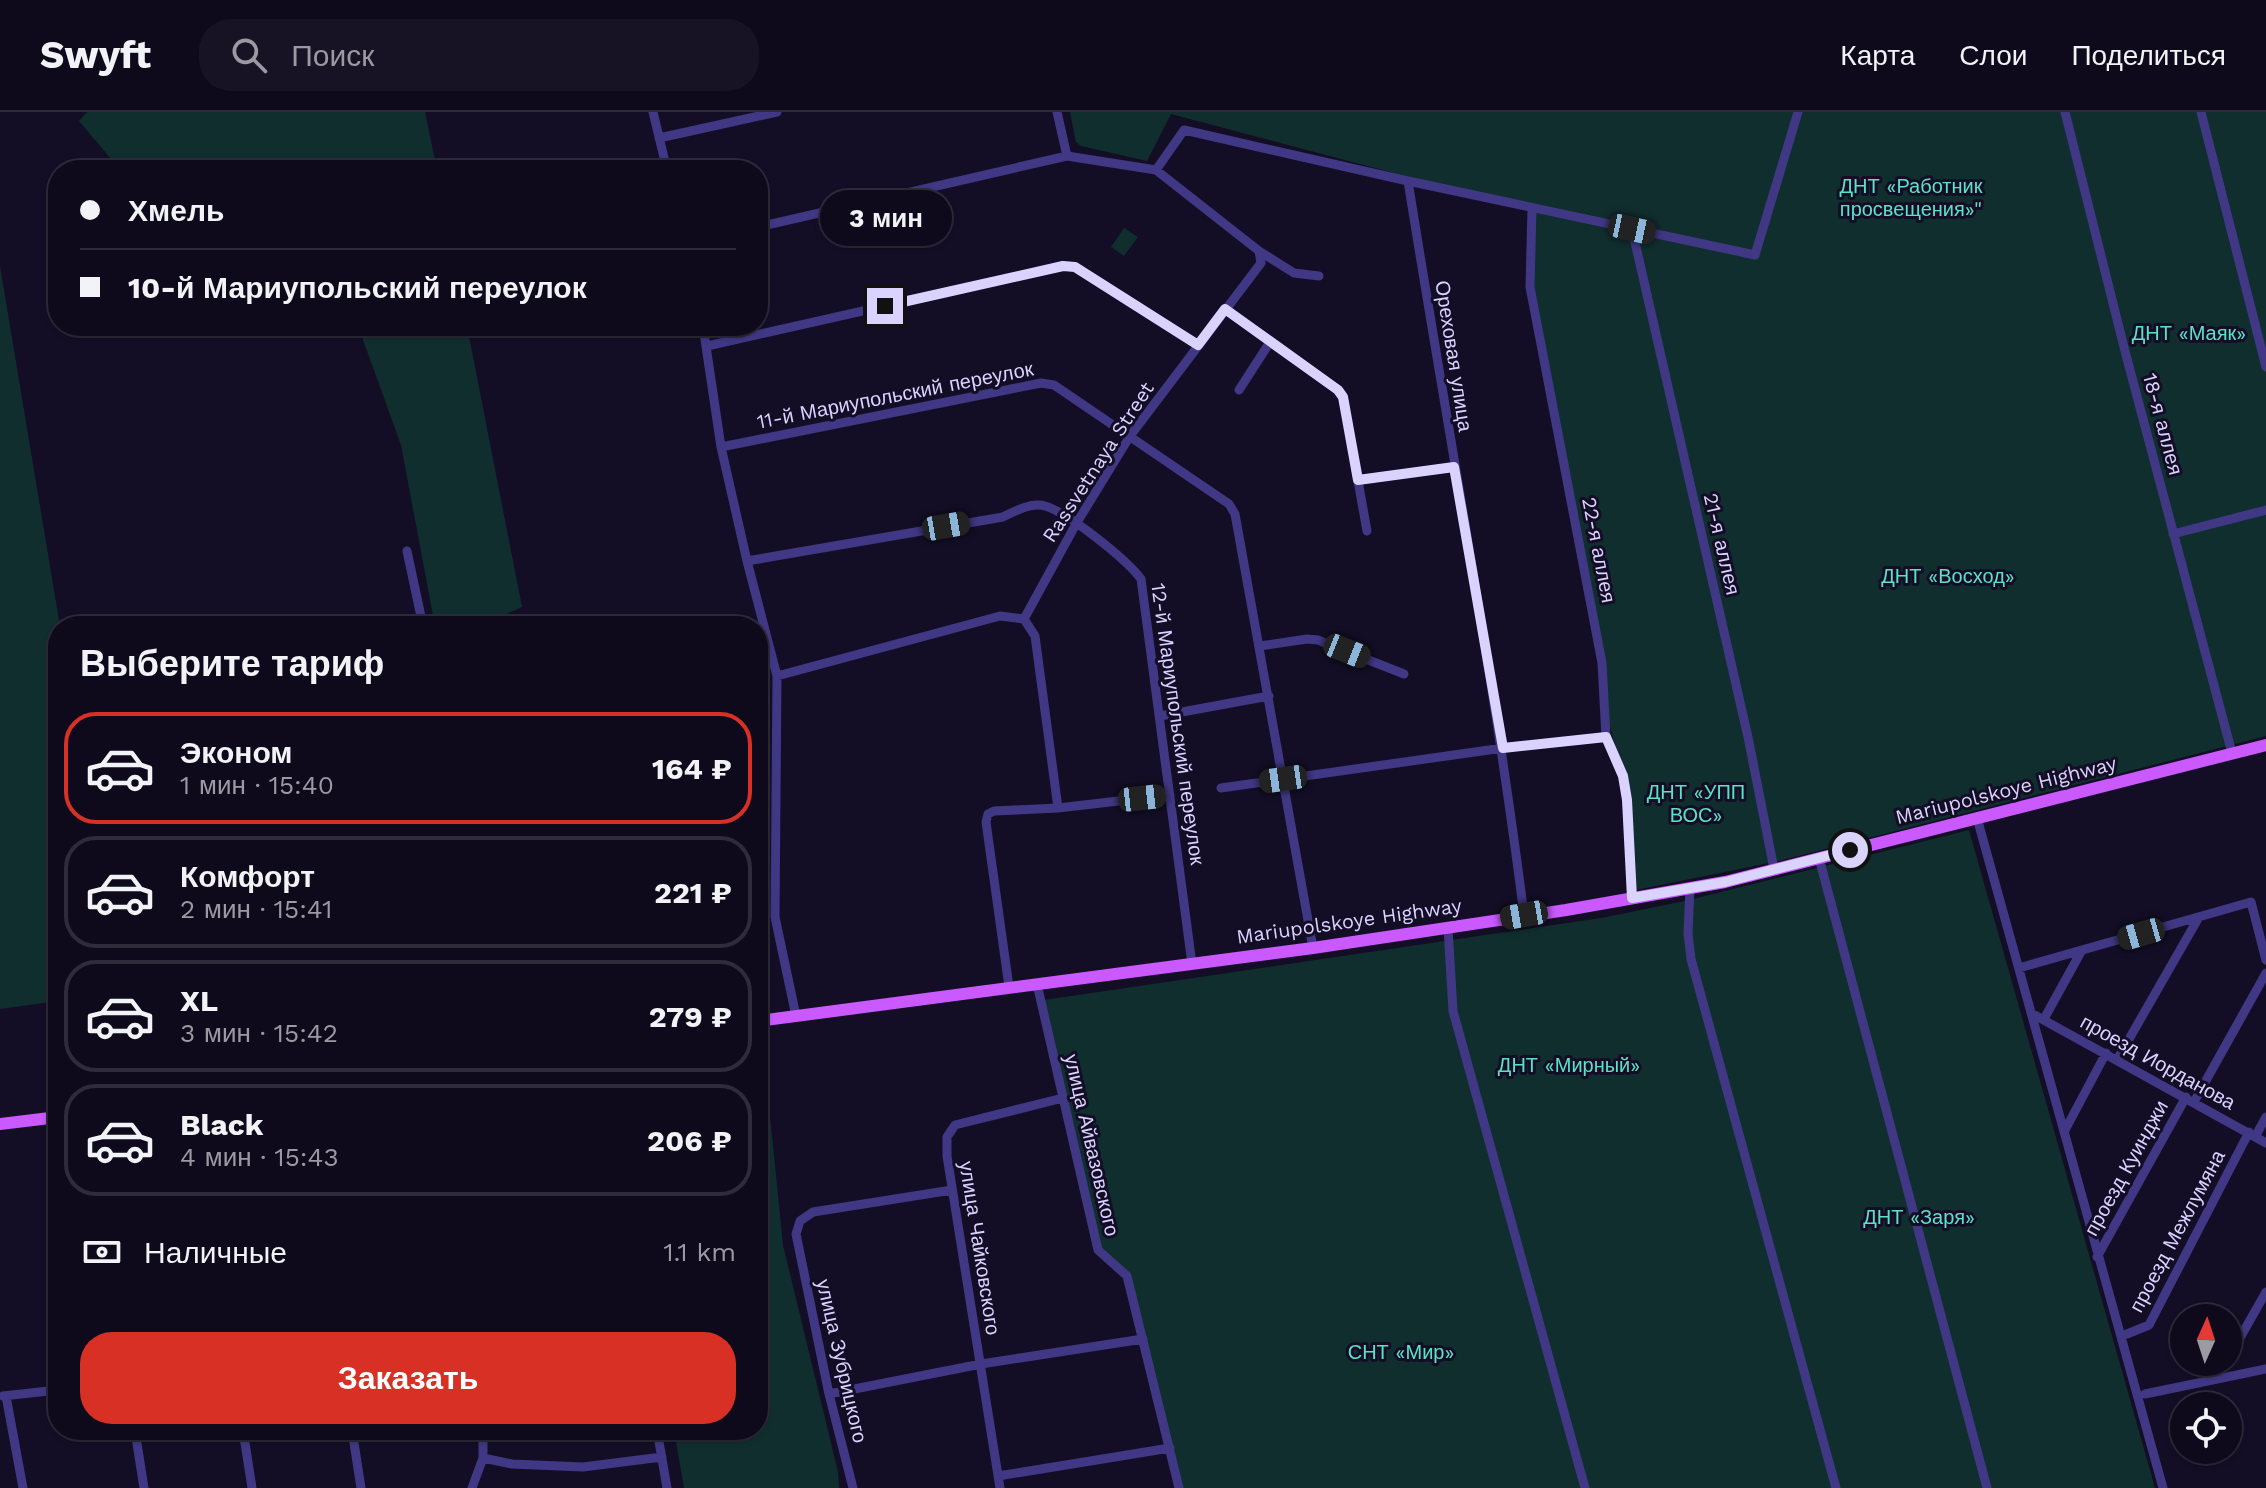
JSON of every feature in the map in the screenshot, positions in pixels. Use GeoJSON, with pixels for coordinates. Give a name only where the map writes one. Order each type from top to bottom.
{"type":"FeatureCollection","features":[{"type":"Feature","properties":{"kind":"main road","name":"Mariupolskoye Highway"},"geometry":{"type":"LineString","coordinates":[[768,1020],[1313,948],[1690,888],[1977,818],[2231,749],[2266,745]]}},
{"type":"Feature","properties":{"kind":"main road"},"geometry":{"type":"LineString","coordinates":[[0,1124],[48,1118]]}},
{"type":"Feature","properties":{"kind":"street"},"geometry":{"type":"LineString","coordinates":[[653,112],[664,160]]}},
{"type":"Feature","properties":{"kind":"street"},"geometry":{"type":"LineString","coordinates":[[659,138],[777,112]]}},
{"type":"Feature","properties":{"kind":"street"},"geometry":{"type":"LineString","coordinates":[[1057,112],[1067,156]]}},
{"type":"Feature","properties":{"kind":"street"},"geometry":{"type":"LineString","coordinates":[[1156,170],[1184,130],[1755,255],[1798,112]]}},
{"type":"Feature","properties":{"kind":"street","name":"18-я аллея"},"geometry":{"type":"LineString","coordinates":[[2065,112],[2231,749]]}},
{"type":"Feature","properties":{"kind":"street"},"geometry":{"type":"LineString","coordinates":[[2201,112],[2266,367]]}},
{"type":"Feature","properties":{"kind":"street"},"geometry":{"type":"LineString","coordinates":[[768,225],[1067,156],[1156,170],[1259,251],[1294,273],[1319,276]]}},
{"type":"Feature","properties":{"kind":"street","name":"Ореховая улица"},"geometry":{"type":"LineString","coordinates":[[1408,181],[1503,748],[1524,915]]}},
{"type":"Feature","properties":{"kind":"street","name":"22-я аллея"},"geometry":{"type":"LineString","coordinates":[[1532,208],[1530,287],[1602,663],[1606,737],[1623,776],[1632,898]]}},
{"type":"Feature","properties":{"kind":"street","name":"21-я аллея"},"geometry":{"type":"LineString","coordinates":[[1632,229],[1748,737],[1774,869]]}},
{"type":"Feature","properties":{"kind":"street","name":"Rassvetnaya Street"},"geometry":{"type":"LineString","coordinates":[[1024,619],[1076,524],[1130,436],[1261,263],[1259,251]]}},
{"type":"Feature","properties":{"kind":"street"},"geometry":{"type":"LineString","coordinates":[[768,332],[1063,266],[1075,267],[1198,345]]}},
{"type":"Feature","properties":{"kind":"street"},"geometry":{"type":"LineString","coordinates":[[1225,309],[1338,390],[1343,397],[1367,531]]}},
{"type":"Feature","properties":{"kind":"street"},"geometry":{"type":"LineString","coordinates":[[705,336],[721,447],[761,616]]}},
{"type":"Feature","properties":{"kind":"street"},"geometry":{"type":"LineString","coordinates":[[707,346],[752,336]]}},
{"type":"Feature","properties":{"kind":"street"},"geometry":{"type":"LineString","coordinates":[[1239,390],[1270,342]]}},
{"type":"Feature","properties":{"kind":"street","name":"11-й Мариупольский переулок"},"geometry":{"type":"LineString","coordinates":[[721,447],[1041,383],[1054,385],[1229,504],[1235,514],[1260,646],[1313,948]]}},
{"type":"Feature","properties":{"kind":"street"},"geometry":{"type":"LineString","coordinates":[[1358,480],[1454,467]]}},
{"type":"Feature","properties":{"kind":"street","name":"12-й Мариупольский переулок"},"geometry":{"type":"LineString","coordinates":[[747,561],[1003,517],[1028,506],[1045,505],[1076,524],[1132,567],[1141,579],[1192,964]]}},
{"type":"Feature","properties":{"kind":"street"},"geometry":{"type":"LineString","coordinates":[[2173,534],[2266,510]]}},
{"type":"Feature","properties":{"kind":"street"},"geometry":{"type":"LineString","coordinates":[[407,551],[421,616]]}},
{"type":"Feature","properties":{"kind":"street"},"geometry":{"type":"LineString","coordinates":[[777,676],[1000,616],[1024,619],[1035,636],[1058,808]]}},
{"type":"Feature","properties":{"kind":"street"},"geometry":{"type":"LineString","coordinates":[[1260,646],[1318,640],[1404,674]]}},
{"type":"Feature","properties":{"kind":"street"},"geometry":{"type":"LineString","coordinates":[[768,642],[777,676],[775,917],[796,1016]]}},
{"type":"Feature","properties":{"kind":"street"},"geometry":{"type":"LineString","coordinates":[[1160,716],[1269,696]]}},
{"type":"Feature","properties":{"kind":"street"},"geometry":{"type":"LineString","coordinates":[[1221,788],[1503,748],[1606,737]]}},
{"type":"Feature","properties":{"kind":"street"},"geometry":{"type":"LineString","coordinates":[[1009,987],[986,822],[988,814],[1170,795]]}},
{"type":"Feature","properties":{"kind":"street"},"geometry":{"type":"LineString","coordinates":[[1977,818],[2163,1488]]}},
{"type":"Feature","properties":{"kind":"street"},"geometry":{"type":"LineString","coordinates":[[1819,858],[1987,1488]]}},
{"type":"Feature","properties":{"kind":"street"},"geometry":{"type":"LineString","coordinates":[[1690,888],[1688,934],[1691,959],[1836,1488]]}},
{"type":"Feature","properties":{"kind":"street"},"geometry":{"type":"LineString","coordinates":[[2019,968],[2251,902],[2266,960]]}},
{"type":"Feature","properties":{"kind":"street"},"geometry":{"type":"LineString","coordinates":[[2117,1060],[2199,917]]}},
{"type":"Feature","properties":{"kind":"street"},"geometry":{"type":"LineString","coordinates":[[1448,928],[1453,1011],[1585,1488]]}},
{"type":"Feature","properties":{"kind":"street"},"geometry":{"type":"LineString","coordinates":[[2044,1019],[2082,950]]}},
{"type":"Feature","properties":{"kind":"street","name":"проезд Куинджи"},"geometry":{"type":"LineString","coordinates":[[2097,1257],[2266,973]]}},
{"type":"Feature","properties":{"kind":"street","name":"улица Айвазовского"},"geometry":{"type":"LineString","coordinates":[[1037,984],[1098,1250],[1127,1276],[1179,1488]]}},
{"type":"Feature","properties":{"kind":"street","name":"проезд Иорданова"},"geometry":{"type":"LineString","coordinates":[[2031,1013],[2266,1143]]}},
{"type":"Feature","properties":{"kind":"street"},"geometry":{"type":"LineString","coordinates":[[2064,1132],[2106,1053]]}},
{"type":"Feature","properties":{"kind":"street","name":"улица Чайковского"},"geometry":{"type":"LineString","coordinates":[[1000,1488],[952,1190],[947,1137],[955,1125],[1063,1098]]}},
{"type":"Feature","properties":{"kind":"street","name":"проезд Межлумяна"},"geometry":{"type":"LineString","coordinates":[[2127,1334],[2149,1325],[2252,1135],[2266,1117]]}},
{"type":"Feature","properties":{"kind":"street","name":"улица Зубрицкого"},"geometry":{"type":"LineString","coordinates":[[853,1488],[796,1242],[800,1221],[813,1212],[952,1190]]}},
{"type":"Feature","properties":{"kind":"street"},"geometry":{"type":"LineString","coordinates":[[2242,1334],[2266,1292]]}},
{"type":"Feature","properties":{"kind":"street"},"geometry":{"type":"LineString","coordinates":[[829,1394],[981,1364],[1143,1339]]}},
{"type":"Feature","properties":{"kind":"street"},"geometry":{"type":"LineString","coordinates":[[2145,1394],[2266,1369]]}},
{"type":"Feature","properties":{"kind":"street"},"geometry":{"type":"LineString","coordinates":[[2216,1380],[2218,1376]]}},
{"type":"Feature","properties":{"kind":"street"},"geometry":{"type":"LineString","coordinates":[[23,1488],[3,1396],[48,1391]]}},
{"type":"Feature","properties":{"kind":"street"},"geometry":{"type":"LineString","coordinates":[[136,1440],[144,1488]]}},
{"type":"Feature","properties":{"kind":"street"},"geometry":{"type":"LineString","coordinates":[[245,1440],[252,1488]]}},
{"type":"Feature","properties":{"kind":"street"},"geometry":{"type":"LineString","coordinates":[[354,1440],[361,1488]]}},
{"type":"Feature","properties":{"kind":"street"},"geometry":{"type":"LineString","coordinates":[[472,1488],[483,1458],[483,1440]]}},
{"type":"Feature","properties":{"kind":"street"},"geometry":{"type":"LineString","coordinates":[[659,1440],[667,1488]]}},
{"type":"Feature","properties":{"kind":"street"},"geometry":{"type":"LineString","coordinates":[[998,1476],[1170,1448]]}},
{"type":"Feature","properties":{"kind":"street"},"geometry":{"type":"LineString","coordinates":[[483,1458],[512,1464],[583,1467],[662,1457]]}},
{"type":"Feature","properties":{"kind":"green space"},"geometry":{"type":"Polygon","coordinates":[[[87,112],[425,112],[435,160],[117,160],[111,159],[79,121],[87,112]]]}},
{"type":"Feature","properties":{"kind":"green space"},"geometry":{"type":"Polygon","coordinates":[[[1070,112],[2266,112],[2266,736],[1779,861],[1631,891],[1623,776],[1604,703],[1602,663],[1530,287],[1530,204],[1413,178],[1171,114],[1147,161],[1081,146],[1076,142],[1070,112]]]}},
{"type":"Feature","properties":{"kind":"green space"},"geometry":{"type":"Polygon","coordinates":[[[1124,228],[1138,237],[1124,256],[1111,247],[1124,228]]]}},
{"type":"Feature","properties":{"kind":"green space"},"geometry":{"type":"Polygon","coordinates":[[[0,266],[58,616],[48,616],[48,1002],[0,1009],[0,266]]]}},
{"type":"Feature","properties":{"kind":"green space"},"geometry":{"type":"Polygon","coordinates":[[[362,336],[469,336],[522,607],[502,616],[433,616],[401,445],[362,336]]]}},
{"type":"Feature","properties":{"kind":"green space"},"geometry":{"type":"Polygon","coordinates":[[[1969,830],[2155,1488],[1182,1488],[1128,1275],[1099,1250],[1044,1000],[1601,918],[1685,901],[1969,830]]]}},
{"type":"Feature","properties":{"kind":"green space"},"geometry":{"type":"Polygon","coordinates":[[[768,1116],[783,1245],[838,1472],[839,1488],[684,1488],[676,1440],[768,1440],[768,1116]]]}},
{"type":"Feature","properties":{"kind":"route"},"geometry":{"type":"LineString","coordinates":[[885,306],[1063,266],[1075,267],[1198,345],[1225,309],[1338,390],[1343,397],[1358,480],[1454,467],[1503,748],[1606,737],[1623,776],[1627,800],[1632,898],[1725,882],[1850,850]]}},
{"type":"Feature","properties":{"kind":"park label","name":"ДНТ «Работник просвещения»\""},"geometry":{"type":"Point","coordinates":[1911,198]}},
{"type":"Feature","properties":{"kind":"park label","name":"ДНТ «Маяк»"},"geometry":{"type":"Point","coordinates":[2189,333]}},
{"type":"Feature","properties":{"kind":"park label","name":"ДНТ «Восход»"},"geometry":{"type":"Point","coordinates":[1948,576]}},
{"type":"Feature","properties":{"kind":"park label","name":"ДНТ «УПП ВОС»"},"geometry":{"type":"Point","coordinates":[1696,804]}},
{"type":"Feature","properties":{"kind":"park label","name":"ДНТ «Мирный»"},"geometry":{"type":"Point","coordinates":[1569,1065]}},
{"type":"Feature","properties":{"kind":"park label","name":"ДНТ «Заря»"},"geometry":{"type":"Point","coordinates":[1919,1217]}},
{"type":"Feature","properties":{"kind":"park label","name":"СНТ «Мир»"},"geometry":{"type":"Point","coordinates":[1401,1352]}}]}
